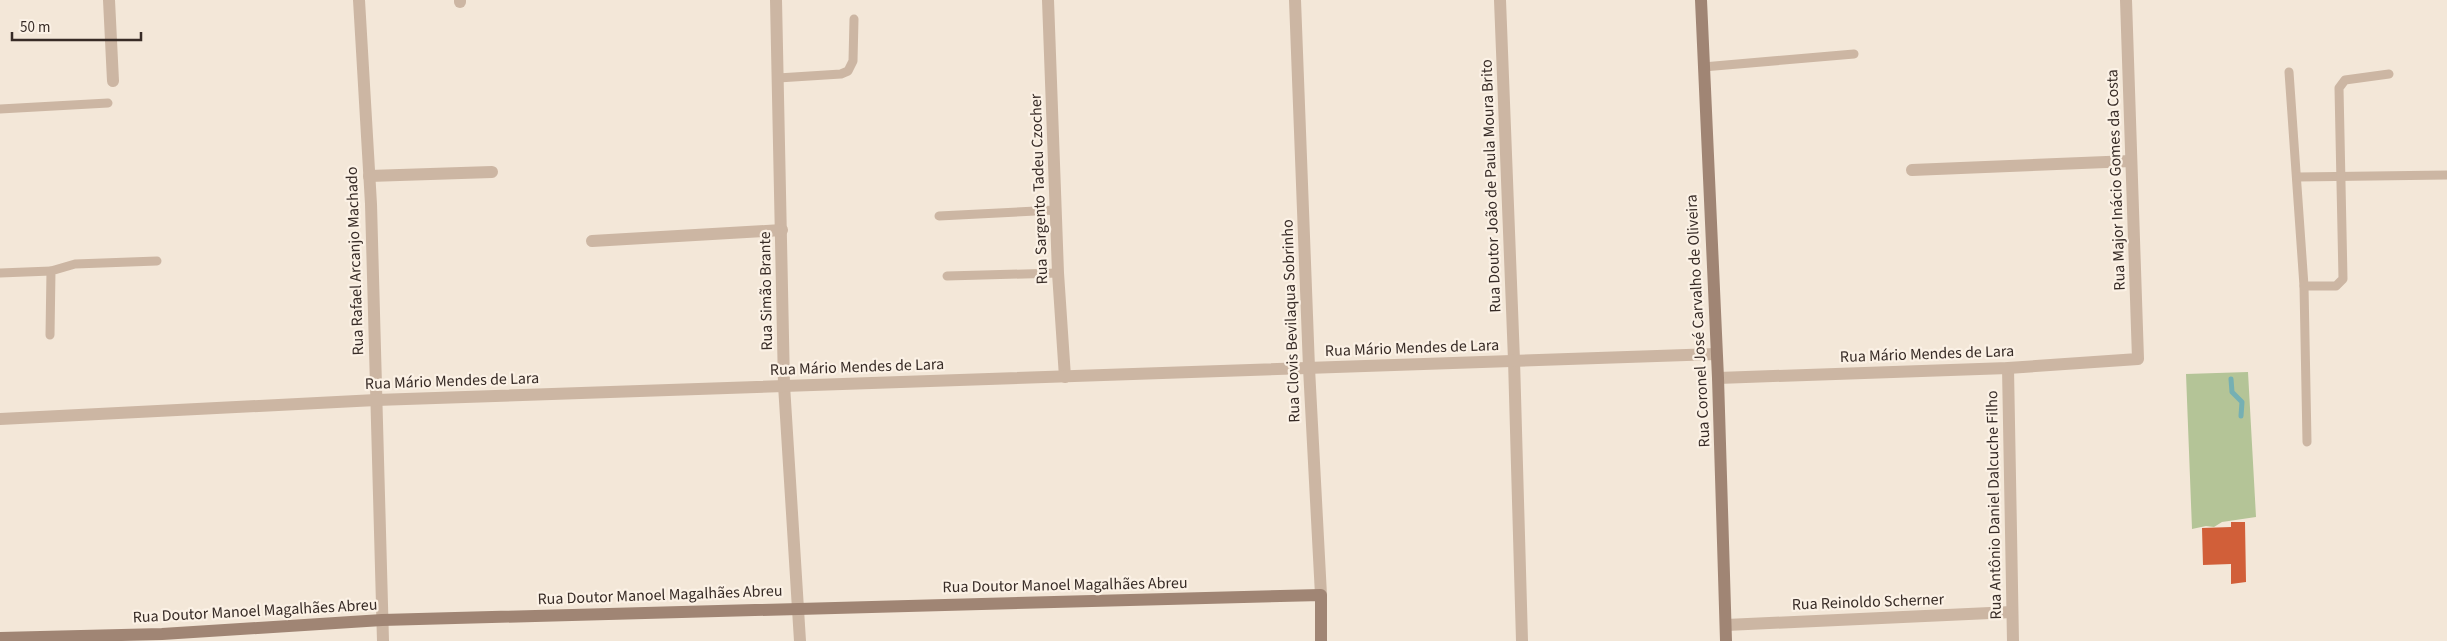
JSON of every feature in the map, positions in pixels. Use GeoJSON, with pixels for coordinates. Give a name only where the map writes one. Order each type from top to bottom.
{"type":"FeatureCollection","features":[{"type":"Feature","properties":{"kind":"street"},"geometry":{"type":"LineString","coordinates":[[109,0],[113,80]]}},
{"type":"Feature","properties":{"kind":"street","name":"Rua Rafael Arcanjo Machado"},"geometry":{"type":"LineString","coordinates":[[359,0],[369,176],[383,641]]}},
{"type":"Feature","properties":{"kind":"street","name":"Rua Simão Brante"},"geometry":{"type":"LineString","coordinates":[[776,0],[784,385],[800,641]]}},
{"type":"Feature","properties":{"kind":"street","name":"Rua Sargento Tadeu Czocher"},"geometry":{"type":"LineString","coordinates":[[1048,0],[1058,273],[1066,377]]}},
{"type":"Feature","properties":{"kind":"street","name":"Rua Clovis Bevilaqua Sobrinho"},"geometry":{"type":"LineString","coordinates":[[1295,0],[1322,641]]}},
{"type":"Feature","properties":{"kind":"street","name":"Rua Doutor João de Paula Moura Brito"},"geometry":{"type":"LineString","coordinates":[[1500,0],[1514,360],[1522,641]]}},
{"type":"Feature","properties":{"kind":"street","name":"Rua Coronel José Carvalho de Oliveira"},"geometry":{"type":"LineString","coordinates":[[1701,0],[1718,378],[1726,641]]}},
{"type":"Feature","properties":{"kind":"street","name":"Rua Major Inácio Gomes da Costa"},"geometry":{"type":"LineString","coordinates":[[2126,0],[2138,359]]}},
{"type":"Feature","properties":{"kind":"street"},"geometry":{"type":"LineString","coordinates":[[1912,170],[2131,161]]}},
{"type":"Feature","properties":{"kind":"street"},"geometry":{"type":"LineString","coordinates":[[369,176],[492,172]]}},
{"type":"Feature","properties":{"kind":"street"},"geometry":{"type":"LineString","coordinates":[[592,240],[782,230]]}},
{"type":"Feature","properties":{"kind":"street","name":"Rua Mário Mendes de Lara"},"geometry":{"type":"LineString","coordinates":[[0,419],[376,400],[1716,354]]}},
{"type":"Feature","properties":{"kind":"street","name":"Rua Mário Mendes de Lara"},"geometry":{"type":"LineString","coordinates":[[1718,378],[2008,368],[2138,359]]}},
{"type":"Feature","properties":{"kind":"street","name":"Rua Antônio Daniel Dalcuche Filho"},"geometry":{"type":"LineString","coordinates":[[2008,368],[2013,641]]}},
{"type":"Feature","properties":{"kind":"street","name":"Rua Doutor Manoel Magalhães Abreu"},"geometry":{"type":"LineString","coordinates":[[0,638],[162,634],[382,620],[799,607],[1321,595]]}},
{"type":"Feature","properties":{"kind":"street","name":"Rua Reinoldo Scherner"},"geometry":{"type":"LineString","coordinates":[[1726,625],[2012,612]]}},
{"type":"Feature","properties":{"kind":"lane"},"geometry":{"type":"LineString","coordinates":[[778,78],[841,74],[848,71],[853,61],[854,19]]}},
{"type":"Feature","properties":{"kind":"lane"},"geometry":{"type":"LineString","coordinates":[[1703,67],[1854,54]]}},
{"type":"Feature","properties":{"kind":"lane"},"geometry":{"type":"LineString","coordinates":[[2288,72],[2298,177],[2304,286],[2307,442]]}},
{"type":"Feature","properties":{"kind":"lane"},"geometry":{"type":"LineString","coordinates":[[2304,286],[2336,286],[2344,279],[2340,176],[2339,88],[2341,83],[2346,80],[2389,74]]}},
{"type":"Feature","properties":{"kind":"lane"},"geometry":{"type":"LineString","coordinates":[[0,110],[108,103]]}},
{"type":"Feature","properties":{"kind":"lane"},"geometry":{"type":"LineString","coordinates":[[2298,177],[2447,175]]}},
{"type":"Feature","properties":{"kind":"lane"},"geometry":{"type":"LineString","coordinates":[[939,216],[1056,210]]}},
{"type":"Feature","properties":{"kind":"lane"},"geometry":{"type":"LineString","coordinates":[[0,273],[51,271],[75,264],[158,261]]}},
{"type":"Feature","properties":{"kind":"lane"},"geometry":{"type":"LineString","coordinates":[[50,335],[51,271]]}},
{"type":"Feature","properties":{"kind":"lane"},"geometry":{"type":"LineString","coordinates":[[947,276],[1058,273]]}},
{"type":"Feature","properties":{"kind":"green space"},"geometry":{"type":"Polygon","coordinates":[[[2248,372],[2256,517],[2222,522],[2214,527],[2206,526],[2192,529],[2186,374],[2248,372]]]}},
{"type":"Feature","properties":{"kind":"building"},"geometry":{"type":"Polygon","coordinates":[[[2231,522],[2245,522],[2246,582],[2231,584],[2231,564],[2203,565],[2202,528],[2231,527],[2231,522]]]}},
{"type":"Feature","properties":{"kind":"waterway"},"geometry":{"type":"LineString","coordinates":[[2231,379],[2232,392],[2242,402],[2241,416]]}}]}
